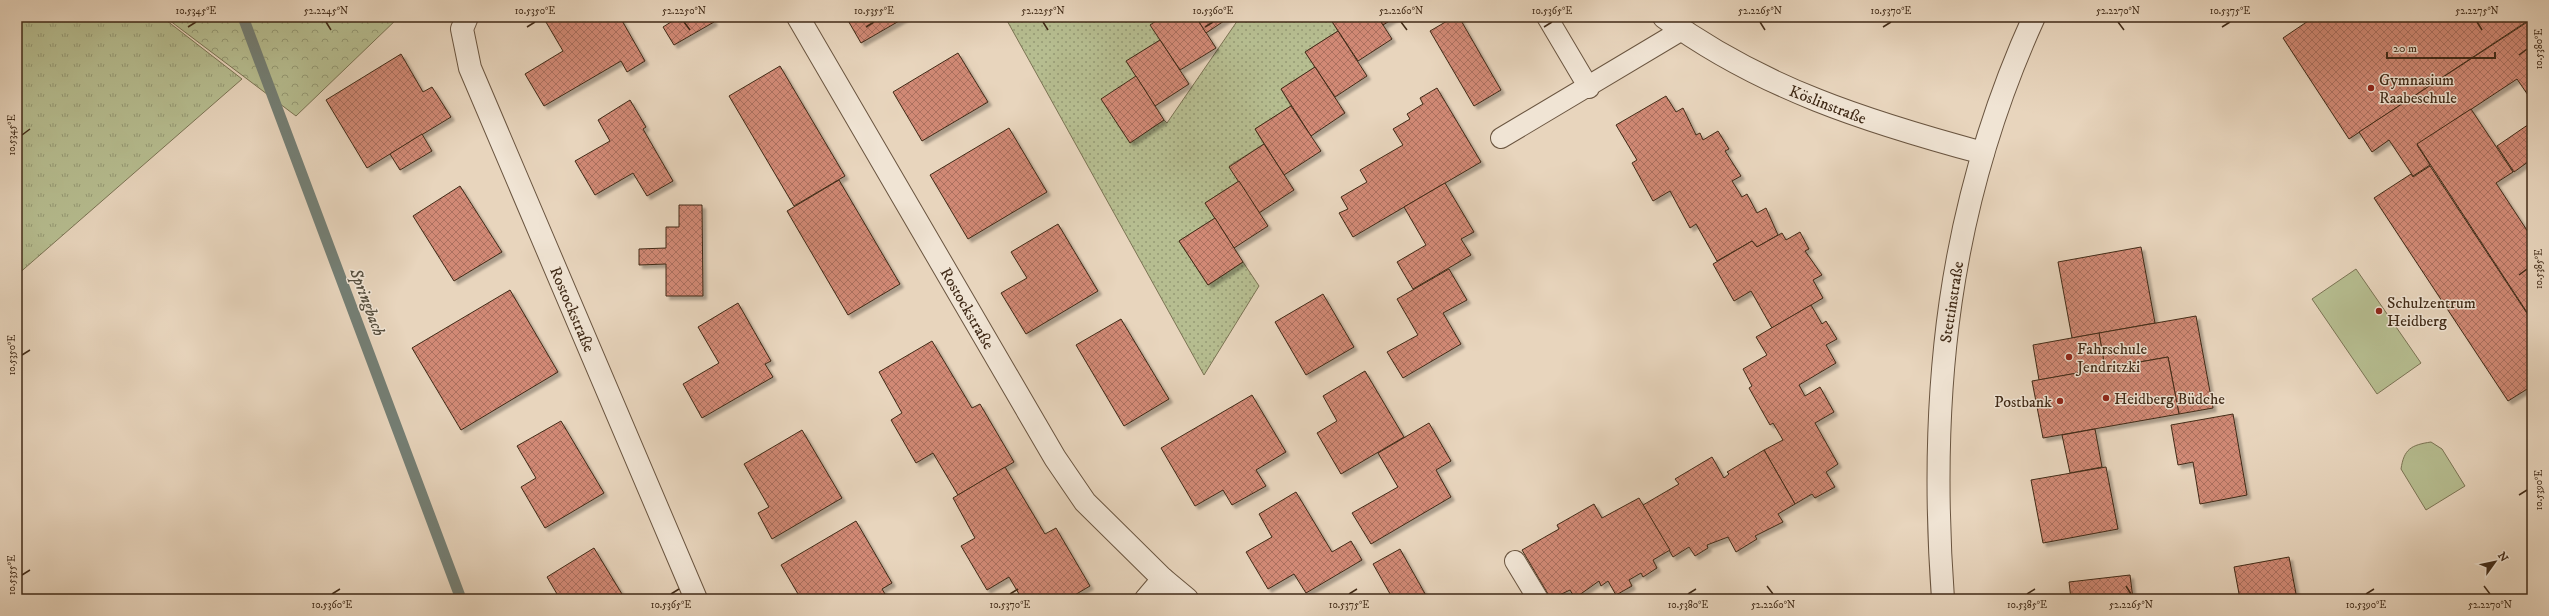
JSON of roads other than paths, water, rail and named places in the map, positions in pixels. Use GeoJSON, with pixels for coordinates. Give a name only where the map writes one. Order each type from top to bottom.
{"type":"FeatureCollection","features":[{"type":"Feature","properties":{"kind":"street","name":"Rostockstraße"},"geometry":{"type":"LineString","coordinates":[[467,17],[462,29],[470,68],[696,599]]}},
{"type":"Feature","properties":{"kind":"street","name":"Rostockstraße"},"geometry":{"type":"LineString","coordinates":[[798,17],[1055,458],[1085,502],[1163,579],[1187,599]]}},
{"type":"Feature","properties":{"kind":"street","name":"Köslinstraße"},"geometry":{"type":"LineString","coordinates":[[1664,17],[1714,51],[1795,93],[1902,131],[1984,152]]}},
{"type":"Feature","properties":{"kind":"street","name":"Stettinstraße"},"geometry":{"type":"LineString","coordinates":[[1943,599],[1938,529],[1938,428],[1942,364],[1951,292],[1970,204],[1984,152],[2018,53],[2034,17]]}},
{"type":"Feature","properties":{"kind":"street"},"geometry":{"type":"LineString","coordinates":[[1146,599],[1163,579]]}},
{"type":"Feature","properties":{"kind":"lane"},"geometry":{"type":"LineString","coordinates":[[1548,17],[1589,88]]}},
{"type":"Feature","properties":{"kind":"lane"},"geometry":{"type":"LineString","coordinates":[[1501,138],[1589,88],[1682,30]]}},
{"type":"Feature","properties":{"kind":"lane"},"geometry":{"type":"LineString","coordinates":[[1515,561],[1538,599]]}},
{"type":"Feature","properties":{"kind":"waterway","name":"Springbach"},"geometry":{"type":"LineString","coordinates":[[243,17],[461,599]]}},
{"type":"Feature","properties":{"kind":"place","name":"Gymnasium Raabeschule"},"geometry":{"type":"Point","coordinates":[2371,88]}},
{"type":"Feature","properties":{"kind":"place","name":"Schulzentrum Heidberg"},"geometry":{"type":"Point","coordinates":[2379,311]}},
{"type":"Feature","properties":{"kind":"place","name":"Fahrschule Jendritzki"},"geometry":{"type":"Point","coordinates":[2069,357]}},
{"type":"Feature","properties":{"kind":"place","name":"Heidberg Büdche"},"geometry":{"type":"Point","coordinates":[2106,398]}},
{"type":"Feature","properties":{"kind":"place","name":"Postbank"},"geometry":{"type":"Point","coordinates":[2060,401]}}]}
